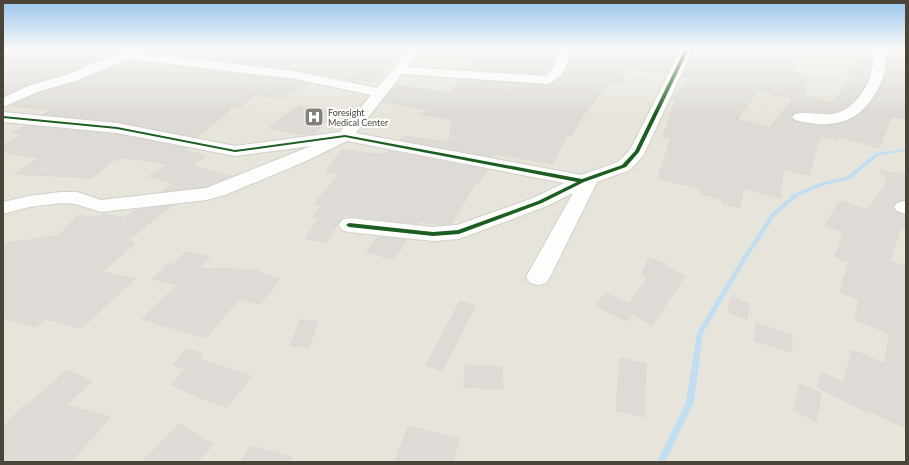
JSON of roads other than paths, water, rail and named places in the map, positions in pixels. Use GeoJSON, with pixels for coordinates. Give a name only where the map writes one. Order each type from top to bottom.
{"type":"FeatureCollection","features":[{"type":"Feature","properties":{"kind":"street"},"geometry":{"type":"LineString","coordinates":[[3,103],[35,88],[71,78],[88,71]]}},
{"type":"Feature","properties":{"kind":"street"},"geometry":{"type":"LineString","coordinates":[[265,71],[295,75],[379,93]]}},
{"type":"Feature","properties":{"kind":"street"},"geometry":{"type":"LineString","coordinates":[[3,208],[25,201],[67,198],[76,198],[93,205],[101,206],[207,194],[292,161],[346,136],[379,93],[399,71]]}},
{"type":"Feature","properties":{"kind":"street"},"geometry":{"type":"LineString","coordinates":[[409,71],[539,81],[552,78],[556,71]]}},
{"type":"Feature","properties":{"kind":"street"},"geometry":{"type":"LineString","coordinates":[[349,225],[433,234],[459,232],[540,202],[586,180],[624,166],[637,152],[676,71]]}},
{"type":"Feature","properties":{"kind":"street"},"geometry":{"type":"LineString","coordinates":[[800,117],[829,119],[846,116],[859,107],[876,79],[877,71]]}},
{"type":"Feature","properties":{"kind":"street"},"geometry":{"type":"LineString","coordinates":[[3,117],[117,128],[235,151],[346,136],[586,180]]}},
{"type":"Feature","properties":{"kind":"street"},"geometry":{"type":"LineString","coordinates":[[538,277],[577,202],[586,180]]}},
{"type":"Feature","properties":{"kind":"street"},"geometry":{"type":"LineString","coordinates":[[540,202],[577,202]]}},
{"type":"Feature","properties":{"kind":"waterway"},"geometry":{"type":"LineString","coordinates":[[661,462],[690,402],[700,333],[746,256],[773,215],[796,195],[822,184],[848,178],[878,154],[906,150]]}},
{"type":"Feature","properties":{"kind":"place","name":"Foresight Medical Center"},"geometry":{"type":"Point","coordinates":[314,117]}}]}
